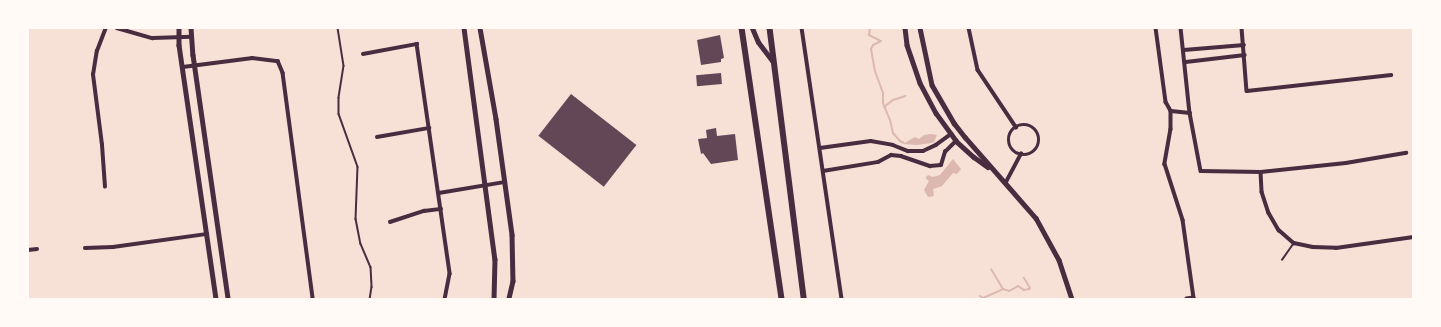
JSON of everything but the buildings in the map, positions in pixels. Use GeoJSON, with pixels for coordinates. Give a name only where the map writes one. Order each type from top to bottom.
{"type":"FeatureCollection","features":[{"type":"Feature","properties":{"kind":"main road"},"geometry":{"type":"LineString","coordinates":[[742,28],[782,299]]}},
{"type":"Feature","properties":{"kind":"main road"},"geometry":{"type":"LineString","coordinates":[[752,28],[758,42],[775,64]]}},
{"type":"Feature","properties":{"kind":"main road"},"geometry":{"type":"LineString","coordinates":[[770,28],[804,299]]}},
{"type":"Feature","properties":{"kind":"street"},"geometry":{"type":"LineString","coordinates":[[105,187],[102,145],[93,75],[97,51],[106,28]]}},
{"type":"Feature","properties":{"kind":"street"},"geometry":{"type":"LineString","coordinates":[[117,28],[149,38],[191,37]]}},
{"type":"Feature","properties":{"kind":"street"},"geometry":{"type":"LineString","coordinates":[[179,28],[183,67],[216,299]]}},
{"type":"Feature","properties":{"kind":"street"},"geometry":{"type":"LineString","coordinates":[[191,28],[194,65],[228,299]]}},
{"type":"Feature","properties":{"kind":"street"},"geometry":{"type":"LineString","coordinates":[[464,28],[495,254],[496,279],[494,299]]}},
{"type":"Feature","properties":{"kind":"street"},"geometry":{"type":"LineString","coordinates":[[480,28],[505,182],[514,257],[513,281],[509,299]]}},
{"type":"Feature","properties":{"kind":"street"},"geometry":{"type":"LineString","coordinates":[[802,28],[842,299]]}},
{"type":"Feature","properties":{"kind":"street"},"geometry":{"type":"LineString","coordinates":[[905,28],[907,45],[920,83],[936,113],[956,140],[974,157],[1006,182],[1024,203],[1048,236],[1059,260],[1072,299]]}},
{"type":"Feature","properties":{"kind":"street"},"geometry":{"type":"LineString","coordinates":[[920,28],[932,85],[954,123],[995,172]]}},
{"type":"Feature","properties":{"kind":"street"},"geometry":{"type":"LineString","coordinates":[[969,28],[978,70],[1016,127]]}},
{"type":"Feature","properties":{"kind":"street"},"geometry":{"type":"LineString","coordinates":[[1156,28],[1166,102],[1171,111],[1171,129],[1165,164],[1183,220],[1194,298],[1187,299]]}},
{"type":"Feature","properties":{"kind":"street"},"geometry":{"type":"LineString","coordinates":[[1181,28],[1186,62],[1190,113],[1200,171],[1261,172],[1346,163],[1406,153]]}},
{"type":"Feature","properties":{"kind":"street"},"geometry":{"type":"LineString","coordinates":[[1242,28],[1247,91],[1391,75]]}},
{"type":"Feature","properties":{"kind":"street"},"geometry":{"type":"LineString","coordinates":[[363,54],[417,44],[450,274],[446,299]]}},
{"type":"Feature","properties":{"kind":"street"},"geometry":{"type":"LineString","coordinates":[[1184,50],[1244,44]]}},
{"type":"Feature","properties":{"kind":"street"},"geometry":{"type":"LineString","coordinates":[[1186,62],[1245,55]]}},
{"type":"Feature","properties":{"kind":"street"},"geometry":{"type":"LineString","coordinates":[[183,67],[252,58],[267,58],[278,61],[283,73],[313,299]]}},
{"type":"Feature","properties":{"kind":"street"},"geometry":{"type":"LineString","coordinates":[[1171,111],[1190,113]]}},
{"type":"Feature","properties":{"kind":"street"},"geometry":{"type":"LineString","coordinates":[[1030,126],[1038,136],[1036,148],[1029,154],[1021,154],[1016,152],[1010,144],[1010,134],[1016,127],[1030,126]]}},
{"type":"Feature","properties":{"kind":"street"},"geometry":{"type":"LineString","coordinates":[[377,137],[429,128]]}},
{"type":"Feature","properties":{"kind":"street"},"geometry":{"type":"LineString","coordinates":[[820,148],[879,142],[908,151],[923,151],[936,146],[951,134]]}},
{"type":"Feature","properties":{"kind":"street"},"geometry":{"type":"LineString","coordinates":[[823,171],[878,162],[891,155],[901,156],[930,166],[941,165],[945,152],[956,140]]}},
{"type":"Feature","properties":{"kind":"street"},"geometry":{"type":"LineString","coordinates":[[1006,182],[1021,154]]}},
{"type":"Feature","properties":{"kind":"street"},"geometry":{"type":"LineString","coordinates":[[1261,172],[1262,192],[1269,214],[1280,230],[1294,243],[1313,247],[1336,248],[1413,237]]}},
{"type":"Feature","properties":{"kind":"street"},"geometry":{"type":"LineString","coordinates":[[439,193],[505,182]]}},
{"type":"Feature","properties":{"kind":"street"},"geometry":{"type":"LineString","coordinates":[[390,222],[424,211],[441,209]]}},
{"type":"Feature","properties":{"kind":"street"},"geometry":{"type":"LineString","coordinates":[[85,248],[113,247],[207,234]]}},
{"type":"Feature","properties":{"kind":"street"},"geometry":{"type":"LineString","coordinates":[[28,250],[37,249]]}},
{"type":"Feature","properties":{"kind":"lane"},"geometry":{"type":"LineString","coordinates":[[1282,260],[1294,243]]}},
{"type":"Feature","properties":{"kind":"path"},"geometry":{"type":"LineString","coordinates":[[338,28],[344,66],[339,98],[339,114],[358,167],[356,219],[361,244],[371,268],[372,287],[370,299]]}},
{"type":"Feature","properties":{"kind":"shaded area"},"geometry":{"type":"Polygon","coordinates":[[[924,135],[937,135],[934,142],[917,145],[903,144],[915,137],[919,139],[924,135]]]}},
{"type":"Feature","properties":{"kind":"shaded area"},"geometry":{"type":"Polygon","coordinates":[[[953,159],[961,169],[957,174],[953,173],[942,186],[933,189],[934,196],[928,197],[924,190],[929,181],[926,177],[928,175],[933,177],[940,175],[953,159]]]}},
{"type":"Feature","properties":{"kind":"waterway"},"geometry":{"type":"LineString","coordinates":[[870,28],[869,35],[881,41],[873,45],[871,49],[875,71],[883,93],[883,103],[890,120],[893,133],[900,141],[904,143]]}},
{"type":"Feature","properties":{"kind":"waterway"},"geometry":{"type":"LineString","coordinates":[[884,107],[893,100],[905,96]]}},
{"type":"Feature","properties":{"kind":"waterway"},"geometry":{"type":"LineString","coordinates":[[980,296],[983,298],[1003,289],[991,269]]}},
{"type":"Feature","properties":{"kind":"waterway"},"geometry":{"type":"LineString","coordinates":[[1003,289],[1009,291],[1018,286],[1024,290],[1029,289],[1030,288],[1024,278]]}}]}
